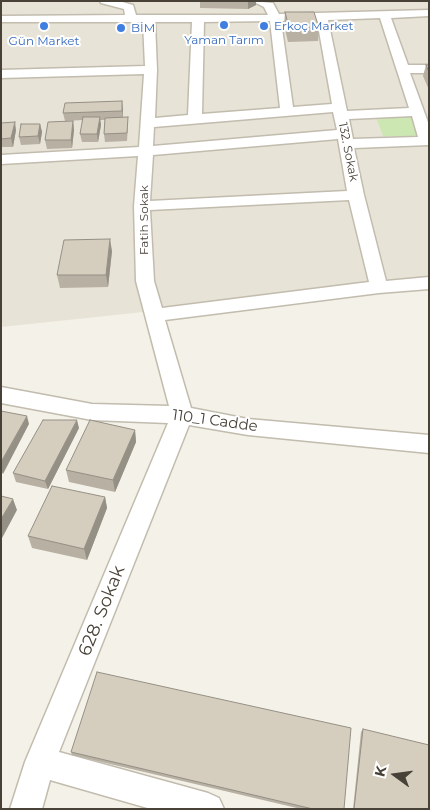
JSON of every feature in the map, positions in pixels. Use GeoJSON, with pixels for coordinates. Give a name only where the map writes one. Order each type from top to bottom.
{"type":"FeatureCollection","features":[{"type":"Feature","properties":{"kind":"street"},"geometry":{"type":"LineString","coordinates":[[105,1],[129,7],[131,20]]}},
{"type":"Feature","properties":{"kind":"street"},"geometry":{"type":"LineString","coordinates":[[256,1],[274,5],[287,111]]}},
{"type":"Feature","properties":{"kind":"street"},"geometry":{"type":"LineString","coordinates":[[398,1],[402,14]]}},
{"type":"Feature","properties":{"kind":"street","name":"132. Sokak"},"geometry":{"type":"LineString","coordinates":[[305,5],[316,17],[340,111],[356,195],[379,287]]}},
{"type":"Feature","properties":{"kind":"street"},"geometry":{"type":"LineString","coordinates":[[1,19],[149,20],[429,13]]}},
{"type":"Feature","properties":{"kind":"street"},"geometry":{"type":"LineString","coordinates":[[1,160],[345,139],[428,141],[384,14]]}},
{"type":"Feature","properties":{"kind":"street"},"geometry":{"type":"LineString","coordinates":[[195,118],[198,19]]}},
{"type":"Feature","properties":{"kind":"street","name":"Fatih Sokak"},"geometry":{"type":"LineString","coordinates":[[149,20],[151,70],[142,206],[145,280],[182,415]]}},
{"type":"Feature","properties":{"kind":"street"},"geometry":{"type":"LineString","coordinates":[[402,69],[429,69]]}},
{"type":"Feature","properties":{"kind":"street"},"geometry":{"type":"LineString","coordinates":[[1,74],[151,70]]}},
{"type":"Feature","properties":{"kind":"street"},"geometry":{"type":"LineString","coordinates":[[148,123],[287,111],[417,112]]}},
{"type":"Feature","properties":{"kind":"street"},"geometry":{"type":"LineString","coordinates":[[142,206],[356,195]]}},
{"type":"Feature","properties":{"kind":"street"},"geometry":{"type":"LineString","coordinates":[[154,315],[379,287],[429,283]]}},
{"type":"Feature","properties":{"kind":"street","name":"110_1 Cadde"},"geometry":{"type":"LineString","coordinates":[[1,395],[92,412],[182,415],[248,427],[429,444]]}},
{"type":"Feature","properties":{"kind":"street","name":"628. Sokak"},"geometry":{"type":"LineString","coordinates":[[26,809],[40,762],[182,415]]}},
{"type":"Feature","properties":{"kind":"street"},"geometry":{"type":"LineString","coordinates":[[40,762],[208,809]]}},
{"type":"Feature","properties":{"kind":"shaded area"},"geometry":{"type":"Polygon","coordinates":[[[1,1],[429,1],[429,282],[1,327],[1,1]]]}},
{"type":"Feature","properties":{"kind":"green space"},"geometry":{"type":"Polygon","coordinates":[[[411,116],[420,136],[383,136],[376,117],[411,116]]]}},
{"type":"Feature","properties":{"kind":"building"},"geometry":{"type":"Polygon","coordinates":[[[285,12],[314,12],[319,28],[289,28],[285,12]]]}},
{"type":"Feature","properties":{"kind":"building"},"geometry":{"type":"Polygon","coordinates":[[[122,101],[122,111],[63,113],[65,103],[122,101]]]}},
{"type":"Feature","properties":{"kind":"building"},"geometry":{"type":"Polygon","coordinates":[[[83,117],[100,117],[97,134],[80,134],[83,117]]]}},
{"type":"Feature","properties":{"kind":"building"},"geometry":{"type":"Polygon","coordinates":[[[128,117],[127,133],[104,134],[105,118],[128,117]]]}},
{"type":"Feature","properties":{"kind":"building"},"geometry":{"type":"Polygon","coordinates":[[[73,121],[71,140],[45,140],[48,122],[73,121]]]}},
{"type":"Feature","properties":{"kind":"building"},"geometry":{"type":"Polygon","coordinates":[[[15,122],[11,138],[1,139],[1,123],[15,122]]]}},
{"type":"Feature","properties":{"kind":"building"},"geometry":{"type":"Polygon","coordinates":[[[21,124],[40,124],[38,136],[19,137],[21,124]]]}},
{"type":"Feature","properties":{"kind":"building"},"geometry":{"type":"Polygon","coordinates":[[[110,239],[106,275],[57,275],[64,240],[110,239]]]}},
{"type":"Feature","properties":{"kind":"building"},"geometry":{"type":"Polygon","coordinates":[[[1,411],[27,416],[1,462],[1,411]]]}},
{"type":"Feature","properties":{"kind":"building"},"geometry":{"type":"Polygon","coordinates":[[[43,420],[77,420],[45,481],[13,473],[43,420]]]}},
{"type":"Feature","properties":{"kind":"building"},"geometry":{"type":"Polygon","coordinates":[[[90,420],[135,430],[113,480],[66,470],[90,420]]]}},
{"type":"Feature","properties":{"kind":"building"},"geometry":{"type":"Polygon","coordinates":[[[52,486],[105,497],[84,549],[28,536],[52,486]]]}},
{"type":"Feature","properties":{"kind":"building"},"geometry":{"type":"Polygon","coordinates":[[[1,496],[13,499],[1,519],[1,496]]]}},
{"type":"Feature","properties":{"kind":"building"},"geometry":{"type":"Polygon","coordinates":[[[97,672],[351,728],[344,809],[313,809],[71,752],[97,672]]]}},
{"type":"Feature","properties":{"kind":"building"},"geometry":{"type":"Polygon","coordinates":[[[363,729],[429,745],[429,809],[354,809],[363,729]]]}},
{"type":"Feature","properties":{"kind":"place","name":"Yaman Tarım"},"geometry":{"type":"Point","coordinates":[224,25]}},
{"type":"Feature","properties":{"kind":"place","name":"Gün Market"},"geometry":{"type":"Point","coordinates":[44,26]}},
{"type":"Feature","properties":{"kind":"place","name":"Erkoç Market"},"geometry":{"type":"Point","coordinates":[264,26]}},
{"type":"Feature","properties":{"kind":"place","name":"BİM"},"geometry":{"type":"Point","coordinates":[121,28]}}]}
